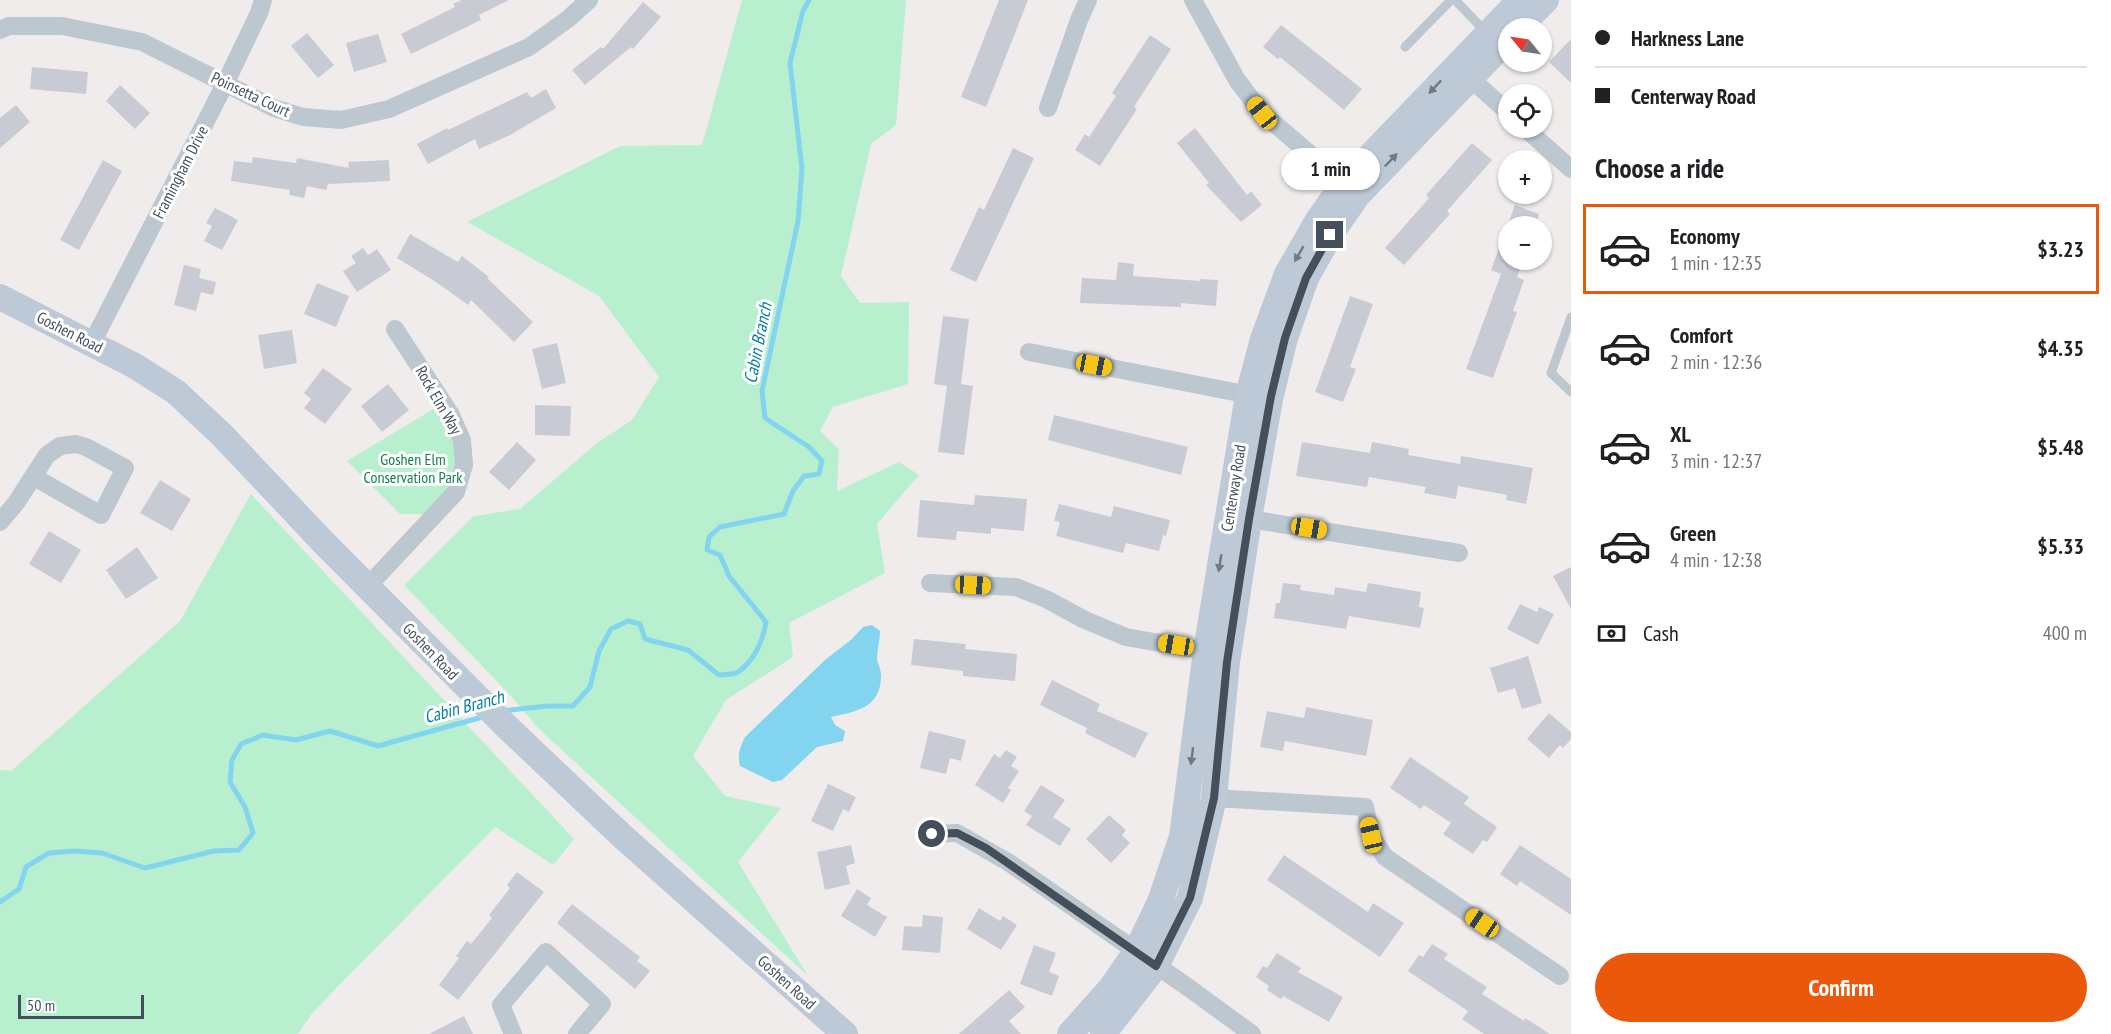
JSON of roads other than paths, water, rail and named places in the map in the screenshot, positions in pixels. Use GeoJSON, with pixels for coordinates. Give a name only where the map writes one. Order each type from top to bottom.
{"type":"FeatureCollection","features":[{"type":"Feature","properties":{"kind":"street","name":"Framingham Drive"},"geometry":{"type":"LineString","coordinates":[[92,343],[225,82],[263,0]]}},
{"type":"Feature","properties":{"kind":"street","name":"Poinsetta Court"},"geometry":{"type":"LineString","coordinates":[[0,30],[9,26],[62,26],[142,42],[274,108],[303,117],[341,120],[388,109],[529,47],[568,19],[589,0]]}},
{"type":"Feature","properties":{"kind":"street"},"geometry":{"type":"LineString","coordinates":[[1048,108],[1088,0]]}},
{"type":"Feature","properties":{"kind":"street"},"geometry":{"type":"LineString","coordinates":[[1193,0],[1237,80],[1262,113],[1351,189]]}},
{"type":"Feature","properties":{"kind":"street","name":"Centerway Road"},"geometry":{"type":"LineString","coordinates":[[1512,18],[1520,0]]}},
{"type":"Feature","properties":{"kind":"street","name":"Centerway Road"},"geometry":{"type":"LineString","coordinates":[[1525,18],[1546,0]]}},
{"type":"Feature","properties":{"kind":"street","name":"Centerway Road"},"geometry":{"type":"LineString","coordinates":[[1070,1034],[1111,988],[1146,959],[1160,902],[1182,837],[1217,653],[1259,397],[1285,338],[1306,278],[1330,235],[1351,189],[1463,72],[1498,41]]}},
{"type":"Feature","properties":{"kind":"street"},"geometry":{"type":"LineString","coordinates":[[1463,72],[1498,103]]}},
{"type":"Feature","properties":{"kind":"street"},"geometry":{"type":"LineString","coordinates":[[1537,138],[1571,169]]}},
{"type":"Feature","properties":{"kind":"street","name":"Goshen Road"},"geometry":{"type":"LineString","coordinates":[[0,297],[92,343],[142,370],[176,392],[222,435],[505,725],[622,836],[845,1034]]}},
{"type":"Feature","properties":{"kind":"street","name":"Rock Elm Way"},"geometry":{"type":"LineString","coordinates":[[368,586],[456,492],[464,465],[462,440],[451,415],[395,329]]}},
{"type":"Feature","properties":{"kind":"street"},"geometry":{"type":"LineString","coordinates":[[1029,352],[1259,397]]}},
{"type":"Feature","properties":{"kind":"street","name":"Centerway Road"},"geometry":{"type":"LineString","coordinates":[[1104,1034],[1146,959],[1190,898],[1214,798],[1217,653],[1249,519],[1259,397]]}},
{"type":"Feature","properties":{"kind":"street"},"geometry":{"type":"LineString","coordinates":[[0,522],[34,477],[47,454],[60,446],[76,444],[86,447],[125,468],[101,515],[34,477]]}},
{"type":"Feature","properties":{"kind":"street"},"geometry":{"type":"LineString","coordinates":[[1249,519],[1459,553]]}},
{"type":"Feature","properties":{"kind":"street"},"geometry":{"type":"LineString","coordinates":[[930,583],[1016,587],[1126,638],[1217,653]]}},
{"type":"Feature","properties":{"kind":"street"},"geometry":{"type":"LineString","coordinates":[[1214,798],[1365,807],[1371,835],[1385,857],[1560,976]]}},
{"type":"Feature","properties":{"kind":"street"},"geometry":{"type":"LineString","coordinates":[[932,834],[957,833],[986,848],[1252,1034]]}},
{"type":"Feature","properties":{"kind":"street"},"geometry":{"type":"LineString","coordinates":[[513,1034],[501,1005],[546,952],[602,1004],[577,1034]]}},
{"type":"Feature","properties":{"kind":"lane"},"geometry":{"type":"LineString","coordinates":[[1405,46],[1453,0],[1498,32]]}},
{"type":"Feature","properties":{"kind":"lane"},"geometry":{"type":"LineString","coordinates":[[1571,317],[1551,373],[1571,392]]}},
{"type":"Feature","properties":{"kind":"water"},"geometry":{"type":"Polygon","coordinates":[[[872,625],[880,631],[877,659],[881,673],[880,688],[876,696],[865,707],[831,717],[835,725],[845,731],[843,741],[817,747],[782,780],[773,782],[740,766],[739,751],[745,737],[825,660],[852,639],[863,627],[872,625]]]}},
{"type":"Feature","properties":{"kind":"waterway","name":"Cabin Branch"},"geometry":{"type":"LineString","coordinates":[[501,711],[573,706],[590,687],[599,651],[611,629],[628,621],[640,624],[645,639],[688,650],[719,675],[738,672],[749,662],[760,643],[766,622],[729,576],[720,555],[707,550],[709,537],[720,527],[784,514],[793,491],[804,476],[819,474],[822,461],[809,447],[765,418],[762,391],[798,221],[802,169],[790,63],[803,11],[809,0]]}},
{"type":"Feature","properties":{"kind":"waterway","name":"Cabin Branch"},"geometry":{"type":"LineString","coordinates":[[0,902],[19,889],[26,867],[49,853],[74,851],[102,853],[145,868],[214,851],[239,850],[253,833],[245,807],[230,782],[232,760],[241,744],[263,735],[296,740],[330,731],[378,746],[486,716]]}},
{"type":"Feature","properties":{"kind":"park label","name":"Goshen Elm Conservation Park"},"geometry":{"type":"Point","coordinates":[413,468]}}]}
